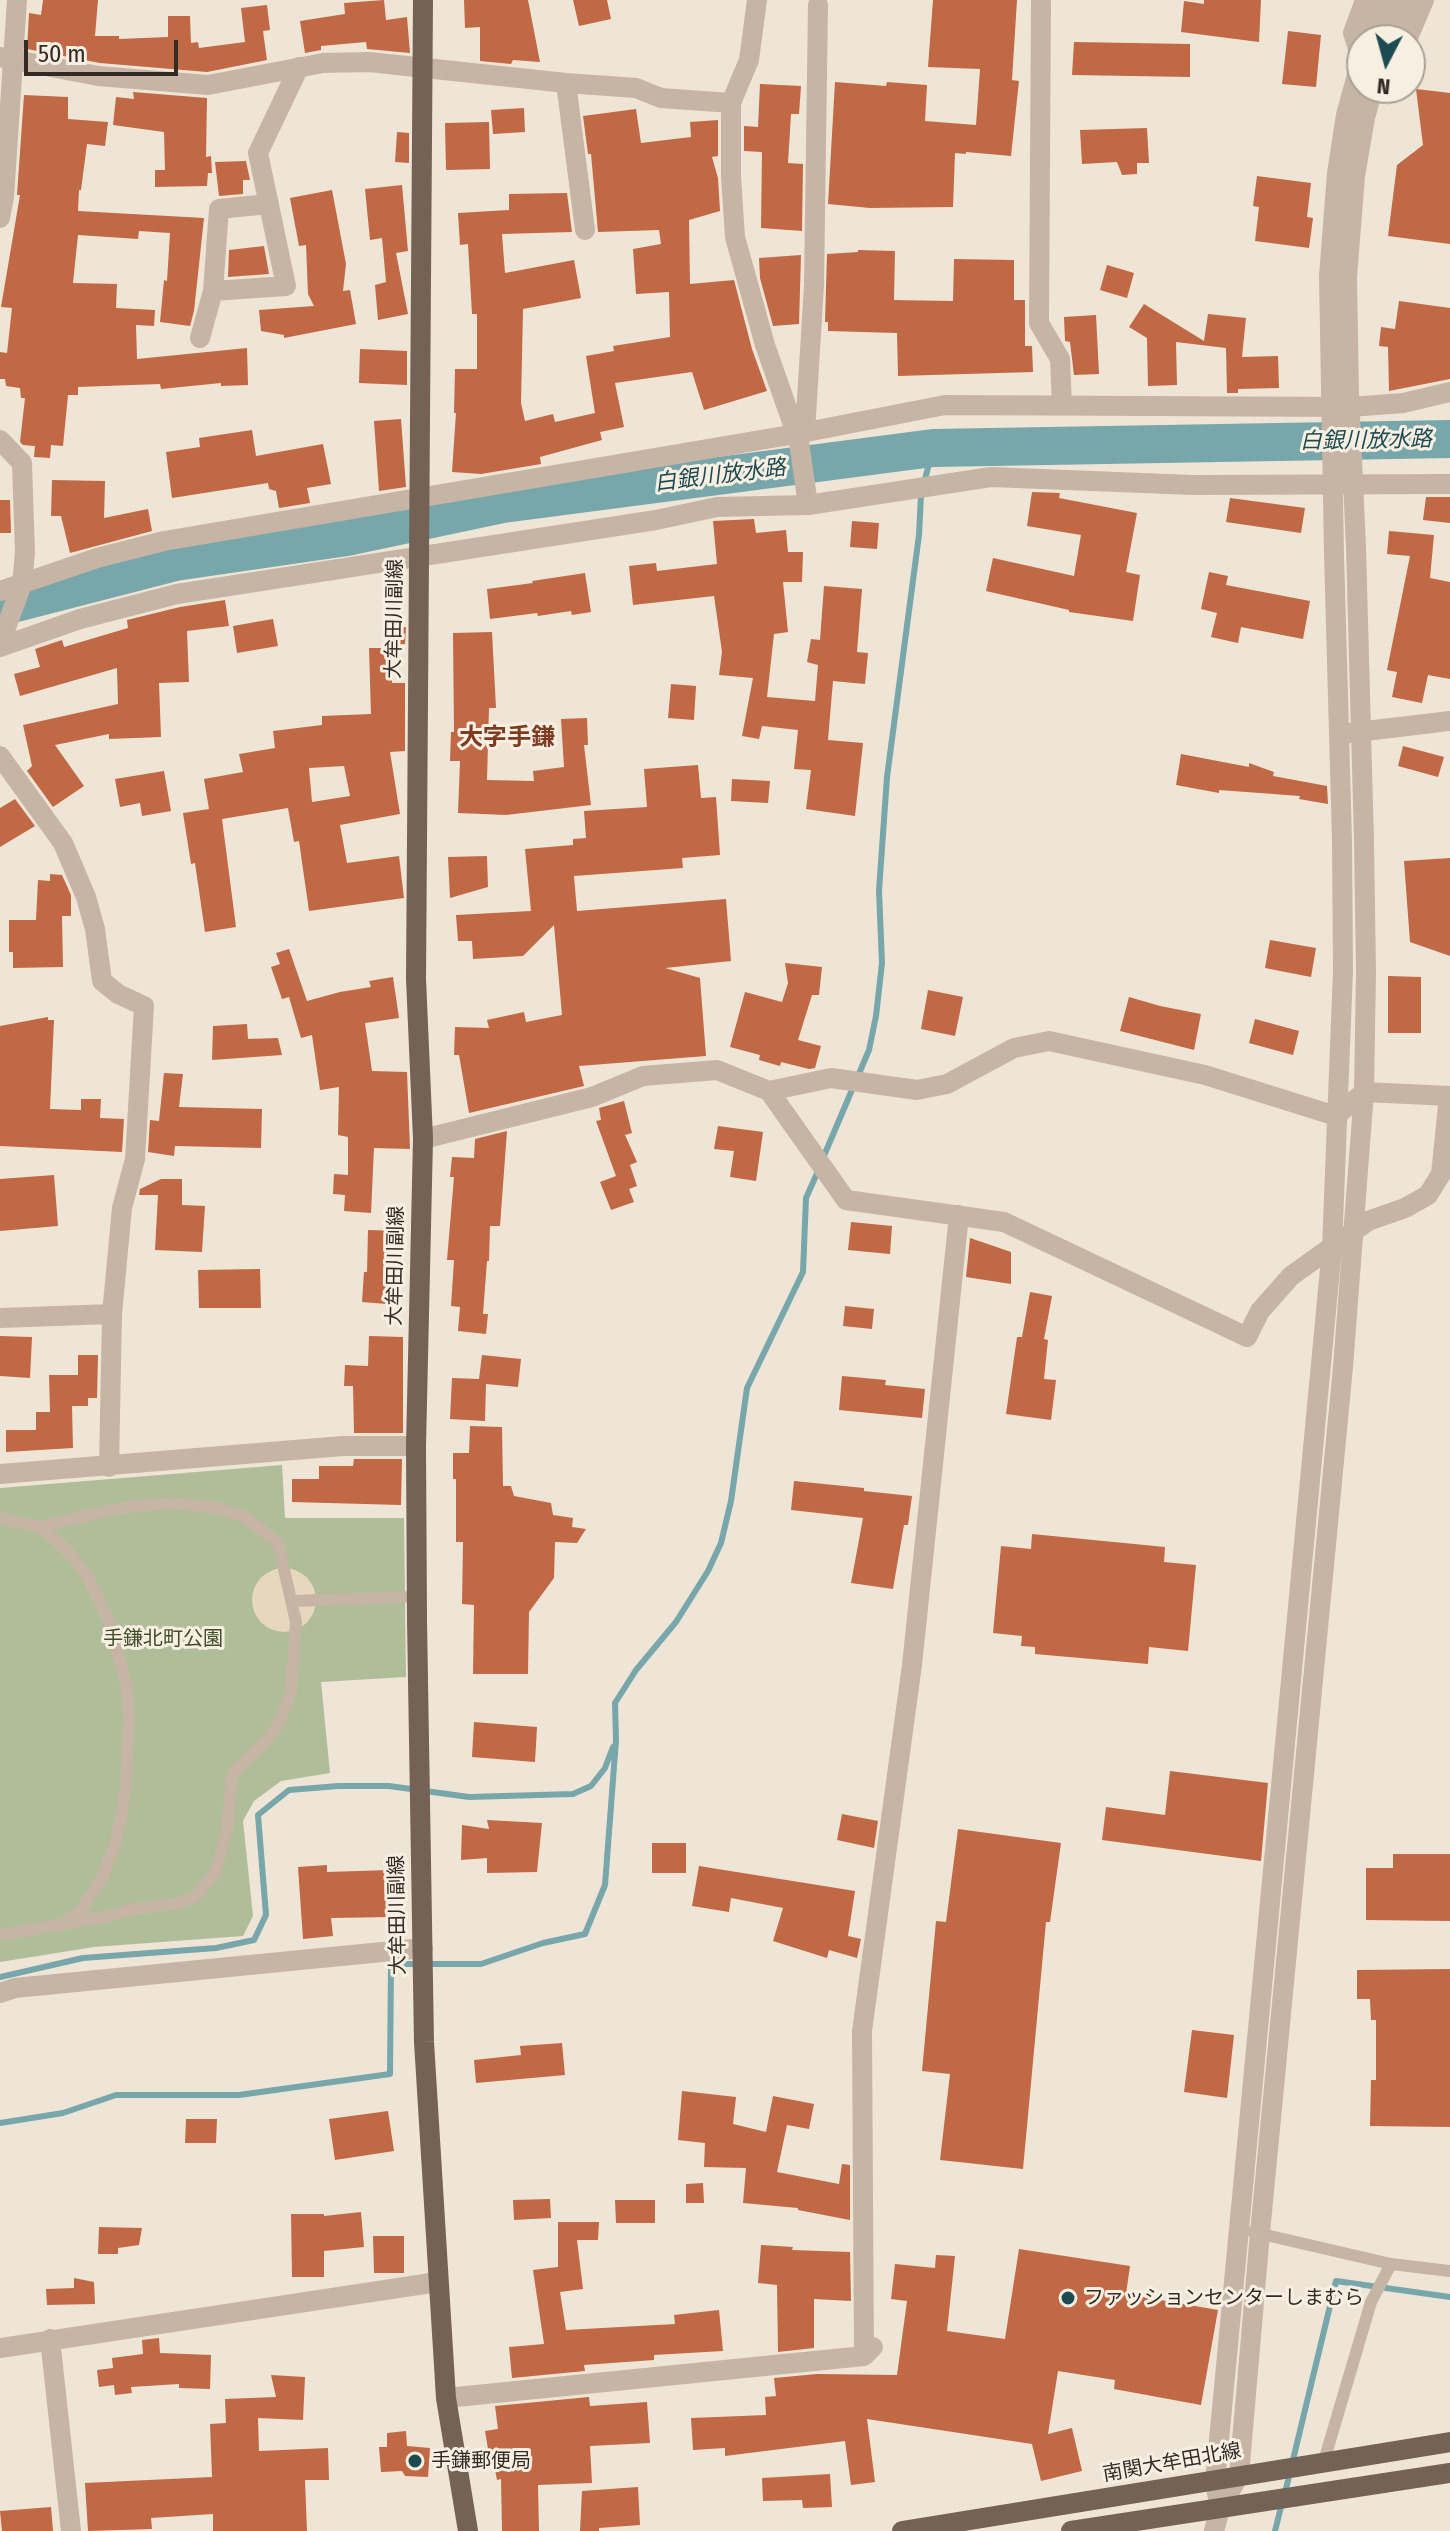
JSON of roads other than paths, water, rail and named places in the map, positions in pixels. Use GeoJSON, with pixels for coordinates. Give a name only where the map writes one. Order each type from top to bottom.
{"type":"FeatureCollection","features":[{"type":"Feature","properties":{"kind":"main road","name":"大牟田川副線"},"geometry":{"type":"LineString","coordinates":[[423,0],[416,979],[423,1139],[416,1446],[424,2042],[446,2398],[468,2531]]}},
{"type":"Feature","properties":{"kind":"main road","name":"南関大牟田北線"},"geometry":{"type":"LineString","coordinates":[[902,2531],[1450,2442]]}},
{"type":"Feature","properties":{"kind":"main road"},"geometry":{"type":"LineString","coordinates":[[1071,2531],[1450,2473]]}},
{"type":"Feature","properties":{"kind":"street"},"geometry":{"type":"LineString","coordinates":[[0,218],[4,197],[7,57],[17,0]]}},
{"type":"Feature","properties":{"kind":"street"},"geometry":{"type":"LineString","coordinates":[[757,0],[749,60],[731,103],[735,237],[765,345],[800,436]]}},
{"type":"Feature","properties":{"kind":"street"},"geometry":{"type":"LineString","coordinates":[[1041,0],[1039,323],[1060,359],[1062,406]]}},
{"type":"Feature","properties":{"kind":"street"},"geometry":{"type":"LineString","coordinates":[[1356,24],[1365,0]]}},
{"type":"Feature","properties":{"kind":"street"},"geometry":{"type":"LineString","coordinates":[[1374,24],[1384,0]]}},
{"type":"Feature","properties":{"kind":"street"},"geometry":{"type":"LineString","coordinates":[[1394,24],[1404,0]]}},
{"type":"Feature","properties":{"kind":"street"},"geometry":{"type":"LineString","coordinates":[[1414,24],[1424,0]]}},
{"type":"Feature","properties":{"kind":"street"},"geometry":{"type":"LineString","coordinates":[[808,499],[800,436],[814,285],[818,5]]}},
{"type":"Feature","properties":{"kind":"street"},"geometry":{"type":"LineString","coordinates":[[7,57],[98,76],[208,85],[323,63],[369,62],[636,88],[661,98],[731,103]]}},
{"type":"Feature","properties":{"kind":"street"},"geometry":{"type":"LineString","coordinates":[[213,291],[286,286],[258,153],[299,67]]}},
{"type":"Feature","properties":{"kind":"street"},"geometry":{"type":"LineString","coordinates":[[566,83],[585,230]]}},
{"type":"Feature","properties":{"kind":"street"},"geometry":{"type":"LineString","coordinates":[[1220,2509],[1215,2482],[1332,1248],[1343,971],[1334,554],[1343,484],[1341,407],[1329,276],[1331,226],[1349,104]]}},
{"type":"Feature","properties":{"kind":"street"},"geometry":{"type":"LineString","coordinates":[[1341,407],[1350,227],[1355,176],[1369,104]]}},
{"type":"Feature","properties":{"kind":"street"},"geometry":{"type":"LineString","coordinates":[[200,338],[213,291],[219,209],[269,204]]}},
{"type":"Feature","properties":{"kind":"street"},"geometry":{"type":"LineString","coordinates":[[0,591],[97,558],[164,541],[800,436],[945,405],[1341,407],[1403,403],[1450,392]]}},
{"type":"Feature","properties":{"kind":"street"},"geometry":{"type":"LineString","coordinates":[[0,440],[22,463],[25,552],[22,584],[0,646]]}},
{"type":"Feature","properties":{"kind":"street"},"geometry":{"type":"LineString","coordinates":[[0,646],[80,619],[177,594],[419,553],[656,520],[717,507],[991,477],[1193,485],[1450,484]]}},
{"type":"Feature","properties":{"kind":"street"},"geometry":{"type":"LineString","coordinates":[[1214,2531],[1220,2509],[1239,2475],[1342,1382],[1364,1092],[1366,971],[1356,547],[1343,484]]}},
{"type":"Feature","properties":{"kind":"street"},"geometry":{"type":"LineString","coordinates":[[1340,734],[1450,721]]}},
{"type":"Feature","properties":{"kind":"street"},"geometry":{"type":"LineString","coordinates":[[0,756],[63,843],[86,897],[95,929],[102,981],[118,994],[144,1006],[135,1159],[122,1208],[112,1314],[109,1467]]}},
{"type":"Feature","properties":{"kind":"street"},"geometry":{"type":"LineString","coordinates":[[769,1091],[831,1078],[917,1090],[947,1084],[1014,1048],[1049,1041],[1205,1075],[1336,1116]]}},
{"type":"Feature","properties":{"kind":"street"},"geometry":{"type":"LineString","coordinates":[[423,1139],[592,1097],[643,1076],[717,1070],[769,1091],[846,1200],[1004,1222],[1247,1337],[1260,1311],[1291,1276],[1368,1221],[1405,1208],[1428,1195],[1441,1174],[1449,1096],[1364,1092],[1336,1116]]}},
{"type":"Feature","properties":{"kind":"street"},"geometry":{"type":"LineString","coordinates":[[446,2398],[869,2351],[862,2031],[912,1665],[959,1215]]}},
{"type":"Feature","properties":{"kind":"street"},"geometry":{"type":"LineString","coordinates":[[0,1318],[112,1314]]}},
{"type":"Feature","properties":{"kind":"street"},"geometry":{"type":"LineString","coordinates":[[0,1474],[343,1446],[416,1446]]}},
{"type":"Feature","properties":{"kind":"street"},"geometry":{"type":"LineString","coordinates":[[0,1993],[15,1988],[423,1948]]}},
{"type":"Feature","properties":{"kind":"street"},"geometry":{"type":"LineString","coordinates":[[0,2348],[438,2282]]}},
{"type":"Feature","properties":{"kind":"street"},"geometry":{"type":"LineString","coordinates":[[50,2339],[71,2531]]}},
{"type":"Feature","properties":{"kind":"lane"},"geometry":{"type":"LineString","coordinates":[[0,1935],[179,1903],[196,1896],[215,1874],[227,1829],[232,1773],[277,1727],[291,1692],[297,1635],[293,1601],[278,1543],[247,1518],[217,1508],[170,1503],[121,1508],[39,1527]]}},
{"type":"Feature","properties":{"kind":"lane"},"geometry":{"type":"LineString","coordinates":[[0,1518],[39,1527],[72,1556],[89,1579],[109,1621],[126,1683],[129,1714],[126,1782],[115,1845],[101,1880],[81,1909],[64,1924]]}},
{"type":"Feature","properties":{"kind":"lane"},"geometry":{"type":"LineString","coordinates":[[293,1601],[405,1597]]}},
{"type":"Feature","properties":{"kind":"lane"},"geometry":{"type":"LineString","coordinates":[[1239,2228],[1391,2264],[1450,2271]]}},
{"type":"Feature","properties":{"kind":"lane"},"geometry":{"type":"LineString","coordinates":[[1324,2461],[1371,2302],[1391,2264]]}},
{"type":"Feature","properties":{"kind":"waterway","name":"白銀川放水路"},"geometry":{"type":"LineString","coordinates":[[0,607],[175,562],[347,537],[503,504],[933,448],[1450,439]]}},
{"type":"Feature","properties":{"kind":"waterway"},"geometry":{"type":"LineString","coordinates":[[823,1158],[869,1050],[876,1016],[882,963],[879,891],[887,777],[919,535],[921,495],[933,448]]}},
{"type":"Feature","properties":{"kind":"waterway"},"geometry":{"type":"LineString","coordinates":[[0,2123],[63,2113],[116,2095],[239,2095],[390,2074],[391,1964],[481,1964],[543,1943],[585,1934],[605,1885],[616,1740],[615,1703],[636,1670],[676,1622],[708,1571],[721,1543],[731,1501],[747,1388],[803,1272],[806,1198],[819,1169]]}},
{"type":"Feature","properties":{"kind":"waterway"},"geometry":{"type":"LineString","coordinates":[[0,1977],[83,1958],[216,1948],[254,1940],[266,1915],[258,1815],[289,1790],[389,1786],[469,1797],[573,1794],[591,1786],[605,1768],[613,1747]]}},
{"type":"Feature","properties":{"kind":"waterway"},"geometry":{"type":"LineString","coordinates":[[1285,2493],[1336,2281],[1450,2297]]}},
{"type":"Feature","properties":{"kind":"waterway"},"geometry":{"type":"LineString","coordinates":[[1275,2531],[1282,2503]]}},
{"type":"Feature","properties":{"kind":"place","name":"ファッションセンターしまむら"},"geometry":{"type":"Point","coordinates":[1068,2298]}},
{"type":"Feature","properties":{"kind":"place","name":"手鎌郵便局"},"geometry":{"type":"Point","coordinates":[415,2461]}},
{"type":"Feature","properties":{"kind":"district","name":"大字手鎌"},"geometry":{"type":"Point","coordinates":[507,738]}},
{"type":"Feature","properties":{"kind":"park label","name":"手鎌北町公園"},"geometry":{"type":"Point","coordinates":[163,1639]}}]}
